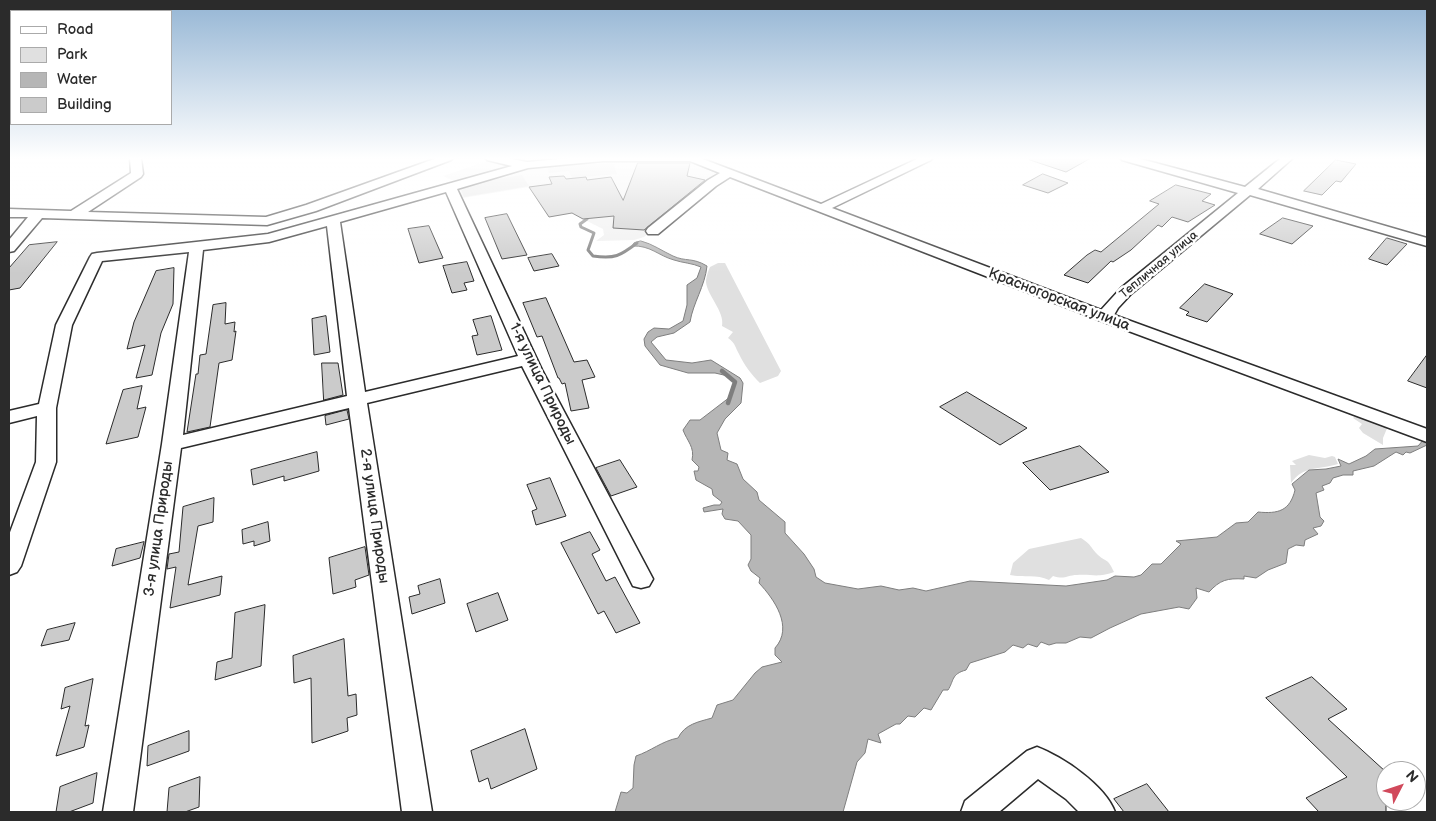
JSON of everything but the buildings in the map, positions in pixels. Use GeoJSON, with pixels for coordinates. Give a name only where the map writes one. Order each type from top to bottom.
{"type":"FeatureCollection","features":[{"type":"Feature","properties":{"kind":"street"},"geometry":{"type":"LineString","coordinates":[[74,215],[102,196]]}},
{"type":"Feature","properties":{"kind":"street"},"geometry":{"type":"LineString","coordinates":[[9,213],[267,221],[343,196]]}},
{"type":"Feature","properties":{"kind":"street"},"geometry":{"type":"LineString","coordinates":[[9,566],[46,462],[47,408],[64,324],[97,257],[269,238],[413,196]]}},
{"type":"Feature","properties":{"kind":"street","name":"1-я улица Природы"},"geometry":{"type":"LineString","coordinates":[[455,196],[528,359],[641,579]]}},
{"type":"Feature","properties":{"kind":"street"},"geometry":{"type":"LineString","coordinates":[[653,231],[696,196]]}},
{"type":"Feature","properties":{"kind":"street","name":"Красногорская улица"},"geometry":{"type":"LineString","coordinates":[[791,196],[1104,318],[1420,434]]}},
{"type":"Feature","properties":{"kind":"street"},"geometry":{"type":"LineString","coordinates":[[822,208],[847,196]]}},
{"type":"Feature","properties":{"kind":"street","name":"Тепличная улица"},"geometry":{"type":"LineString","coordinates":[[1104,318],[1111,306],[1126,291],[1242,196]]}},
{"type":"Feature","properties":{"kind":"street"},"geometry":{"type":"LineString","coordinates":[[1268,196],[1427,242]]}},
{"type":"Feature","properties":{"kind":"street"},"geometry":{"type":"LineString","coordinates":[[9,248],[39,213]]}},
{"type":"Feature","properties":{"kind":"street","name":"2-я улица Природы"},"geometry":{"type":"LineString","coordinates":[[333,219],[417,812]]}},
{"type":"Feature","properties":{"kind":"street","name":"3-я улица Природы"},"geometry":{"type":"LineString","coordinates":[[118,812],[172,444],[197,246]]}},
{"type":"Feature","properties":{"kind":"street"},"geometry":{"type":"LineString","coordinates":[[172,444],[528,359]]}},
{"type":"Feature","properties":{"kind":"street"},"geometry":{"type":"LineString","coordinates":[[9,418],[47,408]]}},
{"type":"Feature","properties":{"kind":"street"},"geometry":{"type":"LineString","coordinates":[[976,812],[1037,761],[1077,788],[1100,812]]}},
{"type":"Feature","properties":{"kind":"shaded area"},"geometry":{"type":"Polygon","coordinates":[[[535,196],[693,196],[644,237],[634,240],[596,241],[604,235],[603,229],[581,218],[581,211],[549,217],[535,196]]]}},
{"type":"Feature","properties":{"kind":"green space"},"geometry":{"type":"Polygon","coordinates":[[[718,263],[725,263],[781,371],[778,376],[760,383],[748,370],[734,344],[728,338],[733,332],[722,326],[719,309],[709,292],[706,282],[710,267],[718,263]]]}},
{"type":"Feature","properties":{"kind":"green space"},"geometry":{"type":"Polygon","coordinates":[[[1356,415],[1388,426],[1383,438],[1383,445],[1363,433],[1359,428],[1362,424],[1353,418],[1356,415]]]}},
{"type":"Feature","properties":{"kind":"green space"},"geometry":{"type":"Polygon","coordinates":[[[1309,455],[1325,458],[1332,456],[1335,457],[1338,464],[1301,473],[1291,483],[1290,465],[1296,465],[1292,461],[1309,455]]]}},
{"type":"Feature","properties":{"kind":"green space"},"geometry":{"type":"Polygon","coordinates":[[[1081,538],[1108,562],[1114,572],[1060,578],[1053,576],[1049,580],[1040,577],[1010,575],[1013,563],[1029,549],[1081,538]]]}},
{"type":"Feature","properties":{"kind":"water"},"geometry":{"type":"Polygon","coordinates":[[[641,241],[678,258],[697,261],[707,266],[690,322],[674,333],[657,337],[651,342],[666,360],[692,363],[711,360],[740,378],[743,383],[741,403],[725,419],[717,433],[721,450],[728,453],[727,460],[737,464],[743,479],[757,492],[759,500],[785,522],[785,533],[804,554],[814,569],[816,577],[825,583],[858,589],[881,586],[899,590],[913,588],[926,591],[970,581],[1066,586],[1107,580],[1115,576],[1134,577],[1141,575],[1152,564],[1161,564],[1181,544],[1176,541],[1217,537],[1236,523],[1248,522],[1258,512],[1282,510],[1290,503],[1293,497],[1295,490],[1292,484],[1309,470],[1341,466],[1338,459],[1349,464],[1366,456],[1375,449],[1418,446],[1425,438],[1427,445],[1410,453],[1406,452],[1403,455],[1396,452],[1374,466],[1353,471],[1353,475],[1333,478],[1330,483],[1322,486],[1324,490],[1316,493],[1320,517],[1324,521],[1321,526],[1313,528],[1318,534],[1305,540],[1304,546],[1296,545],[1288,549],[1286,563],[1268,570],[1256,578],[1244,576],[1244,579],[1224,581],[1209,592],[1196,588],[1197,598],[1189,609],[1179,607],[1141,614],[1091,638],[1080,637],[1066,643],[1049,645],[1041,642],[1037,647],[1028,644],[1023,648],[1013,645],[1005,652],[970,663],[966,670],[955,676],[948,690],[943,690],[931,710],[924,708],[915,717],[908,716],[900,724],[896,724],[878,734],[881,743],[868,739],[865,753],[857,762],[843,812],[615,812],[621,792],[627,793],[633,788],[636,756],[667,741],[678,738],[692,724],[712,718],[717,705],[733,700],[762,667],[782,662],[775,655],[775,648],[783,631],[780,614],[771,597],[759,583],[760,578],[751,571],[748,565],[751,559],[751,535],[738,521],[725,519],[722,514],[723,509],[704,512],[703,508],[720,505],[722,502],[713,495],[712,489],[696,480],[694,471],[698,471],[699,467],[692,460],[692,448],[683,430],[690,420],[700,420],[730,397],[735,382],[728,376],[715,373],[688,373],[660,365],[645,346],[644,339],[648,332],[654,328],[669,329],[683,321],[687,305],[687,285],[697,278],[701,267],[677,261],[644,247],[632,246],[634,243],[641,241]]]}},
{"type":"Feature","properties":{"kind":"waterway"},"geometry":{"type":"LineString","coordinates":[[587,219],[580,224],[581,227],[594,233],[588,250],[593,256],[617,256],[637,243]]}},
{"type":"Feature","properties":{"kind":"waterway"},"geometry":{"type":"LineString","coordinates":[[722,371],[735,382],[728,403]]}}]}
